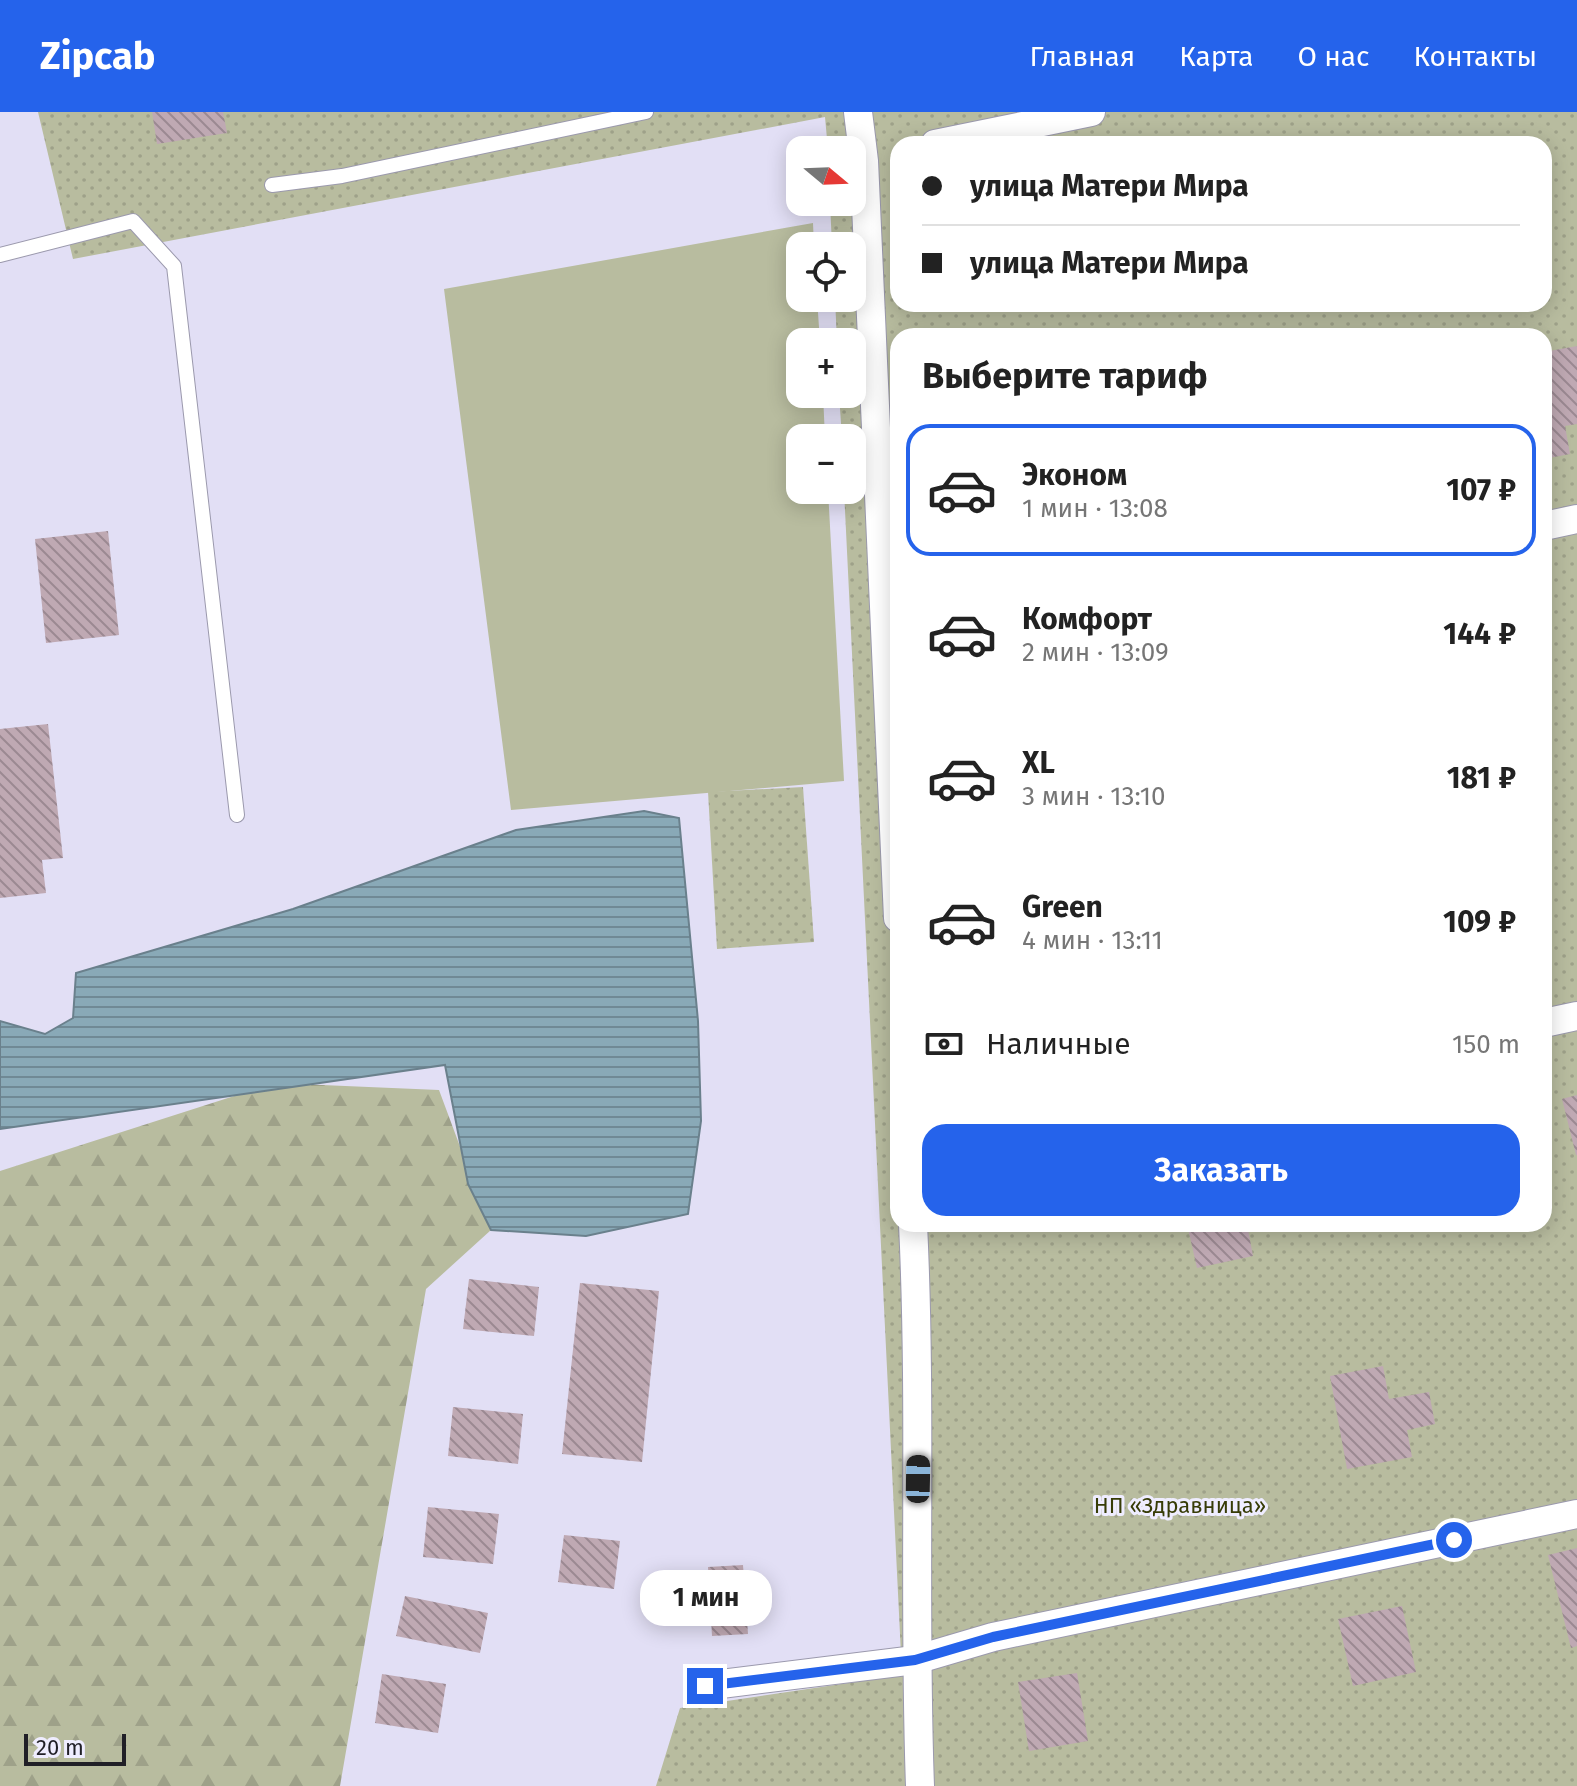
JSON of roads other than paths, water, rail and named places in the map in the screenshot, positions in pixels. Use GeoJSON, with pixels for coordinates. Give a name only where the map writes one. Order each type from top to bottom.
{"type":"FeatureCollection","features":[{"type":"Feature","properties":{"kind":"street"},"geometry":{"type":"LineString","coordinates":[[858,112],[865,176],[890,738]]}},
{"type":"Feature","properties":{"kind":"street"},"geometry":{"type":"LineString","coordinates":[[974,136],[1091,112]]}},
{"type":"Feature","properties":{"kind":"street"},"geometry":{"type":"LineString","coordinates":[[1552,524],[1577,519]]}},
{"type":"Feature","properties":{"kind":"street"},"geometry":{"type":"LineString","coordinates":[[1552,1021],[1577,1016]]}},
{"type":"Feature","properties":{"kind":"street"},"geometry":{"type":"LineString","coordinates":[[913,1232],[919,1357],[915,1660],[920,1786]]}},
{"type":"Feature","properties":{"kind":"street"},"geometry":{"type":"LineString","coordinates":[[705,1686],[915,1660],[993,1637],[1577,1514]]}},
{"type":"Feature","properties":{"kind":"lane"},"geometry":{"type":"LineString","coordinates":[[272,185],[342,176],[646,112]]}},
{"type":"Feature","properties":{"kind":"lane"},"geometry":{"type":"LineString","coordinates":[[0,255],[133,221],[174,266],[237,815]]}},
{"type":"Feature","properties":{"kind":"water"},"geometry":{"type":"Polygon","coordinates":[[[644,811],[679,818],[698,1021],[701,1121],[688,1214],[586,1236],[491,1230],[468,1184],[445,1065],[0,1129],[0,1021],[45,1034],[73,1018],[76,973],[293,909],[516,830],[644,811]]]}},
{"type":"Feature","properties":{"kind":"park label","name":"НП «Здравница»"},"geometry":{"type":"Point","coordinates":[1180,1505]}}]}
